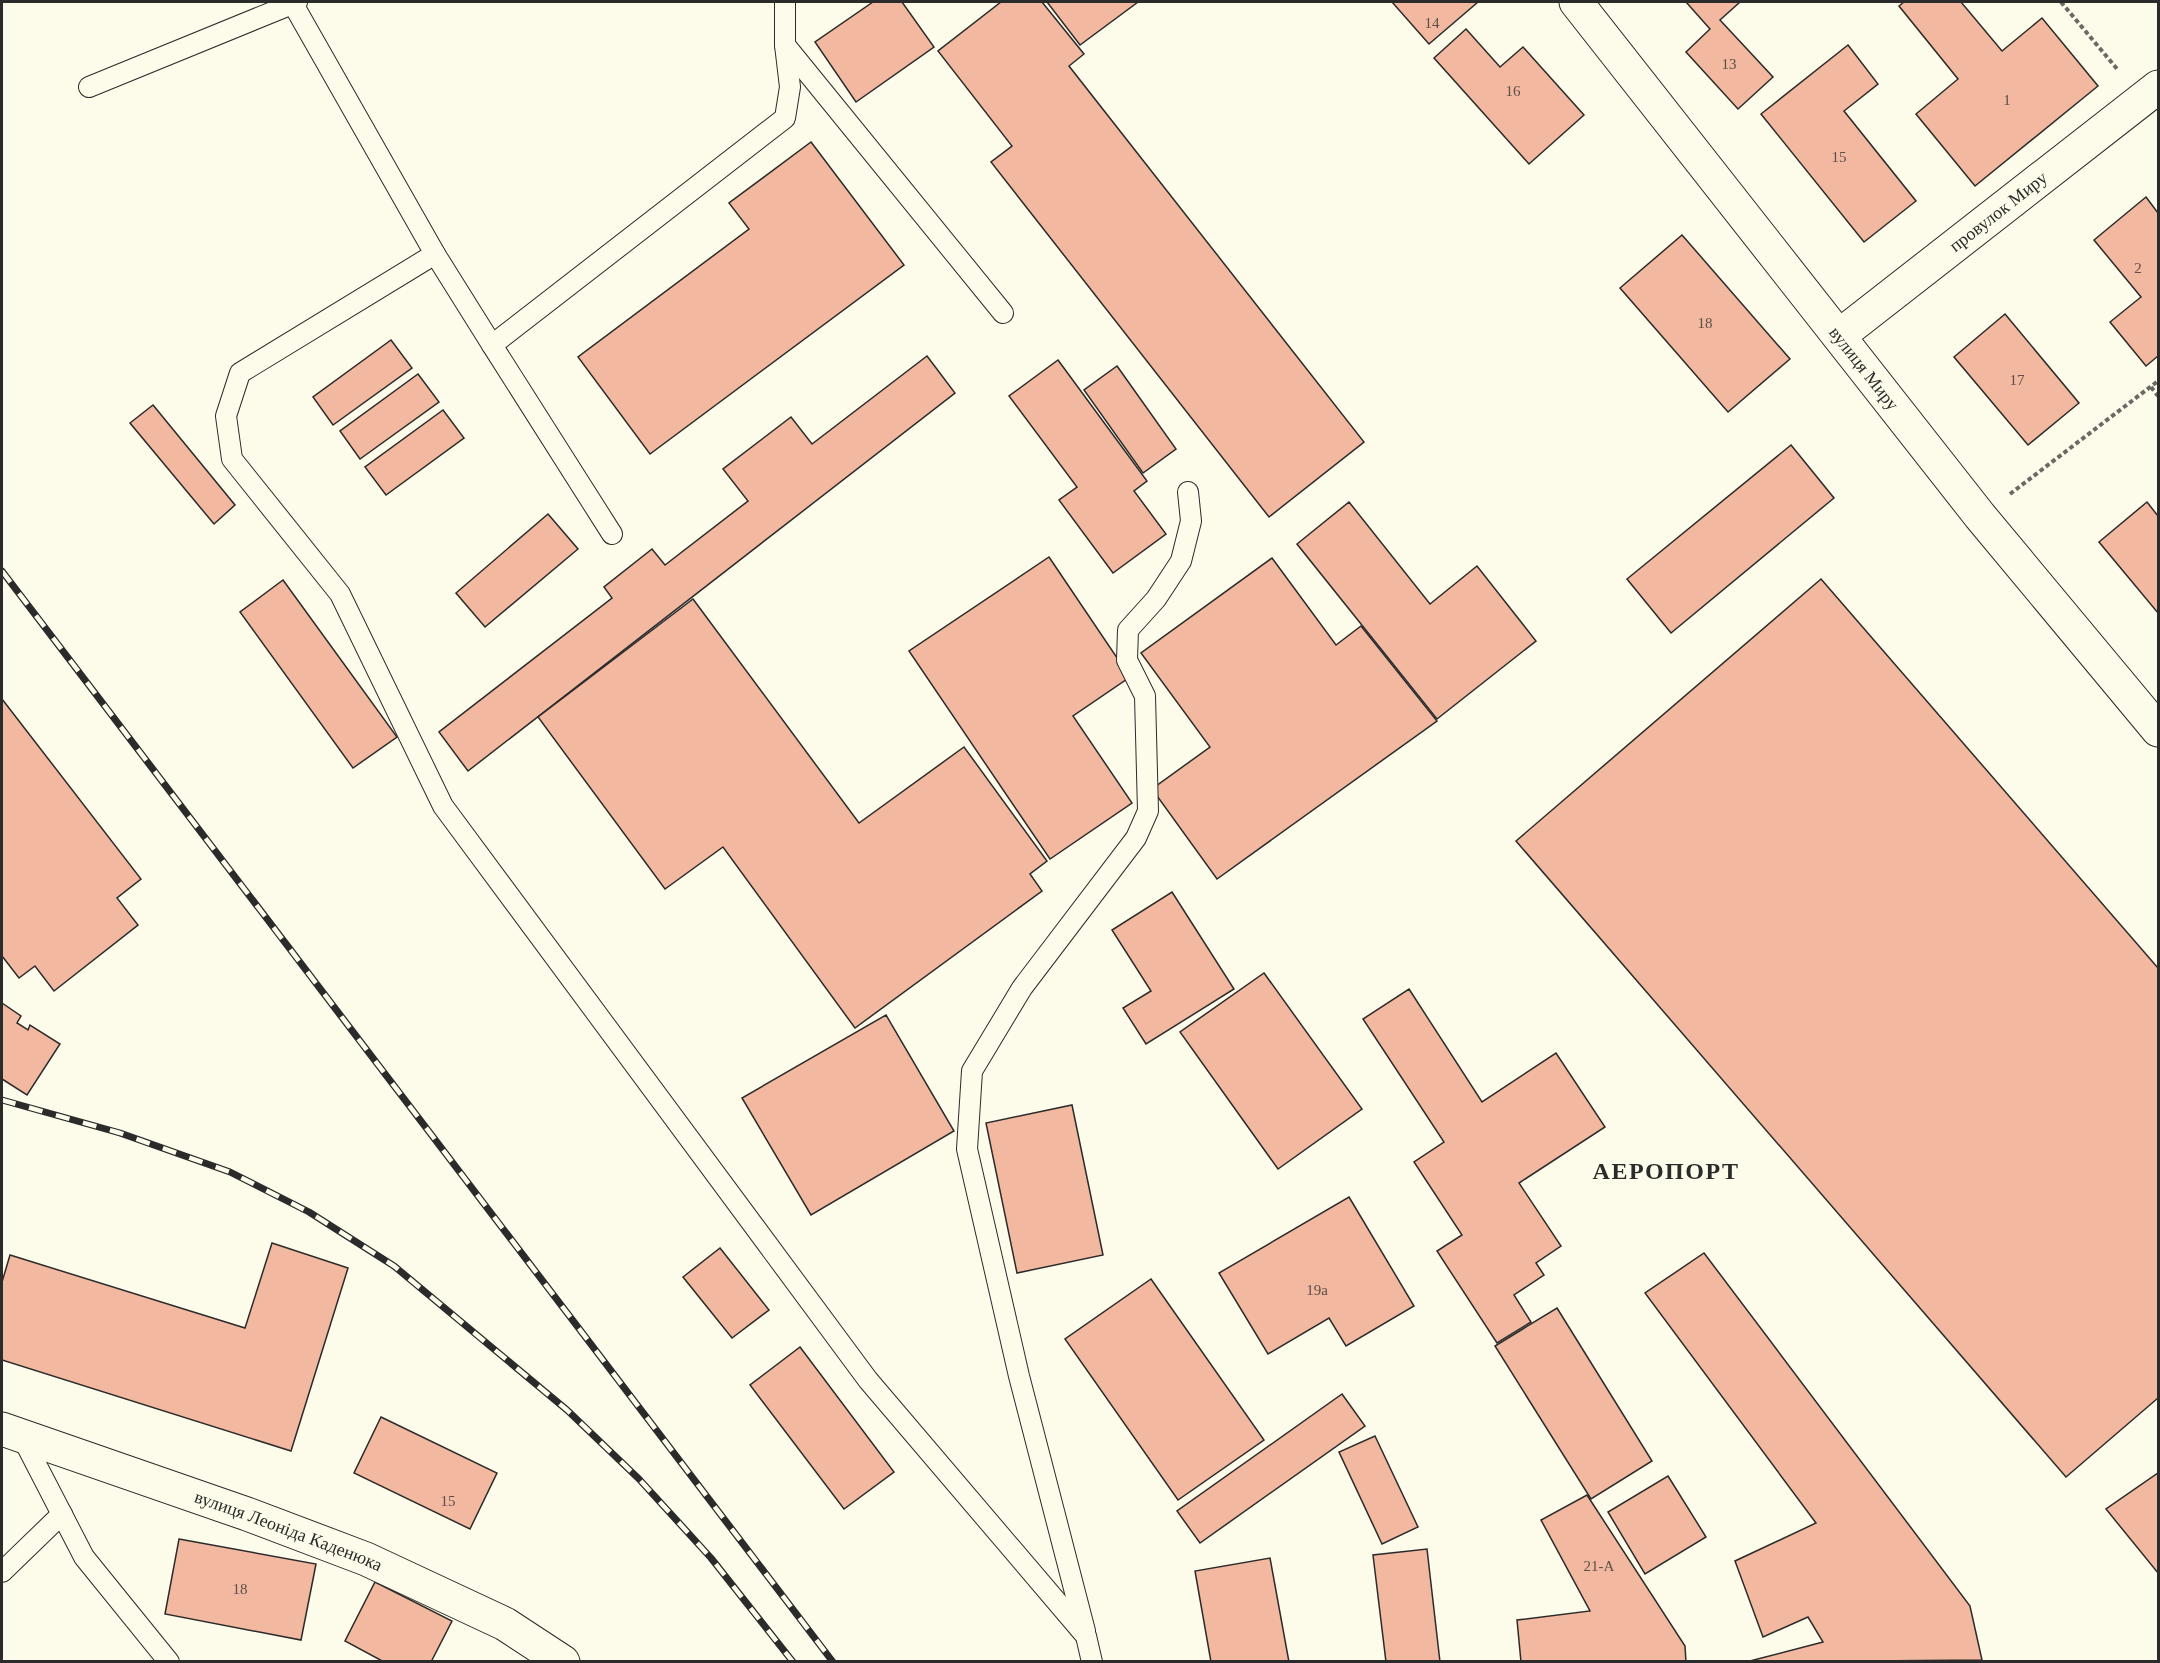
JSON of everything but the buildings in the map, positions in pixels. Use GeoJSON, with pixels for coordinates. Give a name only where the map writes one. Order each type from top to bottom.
{"type":"FeatureCollection","features":[{"type":"Feature","properties":{"kind":"street","name":"вулиця Миру"},"geometry":{"type":"LineString","coordinates":[[1576,2],[1980,516],[2158,730]]}},
{"type":"Feature","properties":{"kind":"street","name":"провулок Миру"},"geometry":{"type":"LineString","coordinates":[[1839,336],[2150,93]]}},
{"type":"Feature","properties":{"kind":"street","name":"вулиця Леоніда Каденюка"},"geometry":{"type":"LineString","coordinates":[[11,1432],[247,1514],[366,1559],[505,1623],[563,1662]]}},
{"type":"Feature","properties":{"kind":"lane"},"geometry":{"type":"LineString","coordinates":[[492,345],[785,118],[790,87],[785,45],[785,2]]}},
{"type":"Feature","properties":{"kind":"lane"},"geometry":{"type":"LineString","coordinates":[[89,87],[295,3],[435,254],[612,534]]}},
{"type":"Feature","properties":{"kind":"lane"},"geometry":{"type":"LineString","coordinates":[[785,45],[1003,313]]}},
{"type":"Feature","properties":{"kind":"lane"},"geometry":{"type":"LineString","coordinates":[[435,254],[240,373],[226,416],[232,459],[340,594],[443,806],[867,1380],[1086,1636]]}},
{"type":"Feature","properties":{"kind":"lane"},"geometry":{"type":"LineString","coordinates":[[1092,1662],[1019,1376],[968,1149],[972,1071],[1022,988],[1136,838],[1148,811],[1144,696],[1127,660],[1128,630],[1156,600],[1181,561],[1191,521],[1188,492]]}},
{"type":"Feature","properties":{"kind":"lane"},"geometry":{"type":"LineString","coordinates":[[11,1432],[62,1514],[84,1557],[169,1662]]}},
{"type":"Feature","properties":{"kind":"lane"},"geometry":{"type":"LineString","coordinates":[[2,1572],[62,1514]]}},
{"type":"Feature","properties":{"kind":"path"},"geometry":{"type":"LineString","coordinates":[[2061,2],[2150,93]]}},
{"type":"Feature","properties":{"kind":"path"},"geometry":{"type":"LineString","coordinates":[[1980,516],[2158,381]]}},
{"type":"Feature","properties":{"kind":"path"},"geometry":{"type":"LineString","coordinates":[[2151,387],[2158,396]]}},
{"type":"Feature","properties":{"kind":"railway"},"geometry":{"type":"LineString","coordinates":[[2,571],[833,1662]]}},
{"type":"Feature","properties":{"kind":"railway"},"geometry":{"type":"LineString","coordinates":[[2,1100],[120,1133],[230,1172],[309,1212],[394,1266],[567,1410],[639,1479],[711,1558],[793,1662]]}},
{"type":"Feature","properties":{"kind":"district","name":"АЕРОПОРТ"},"geometry":{"type":"Point","coordinates":[1666,1171]}}]}
